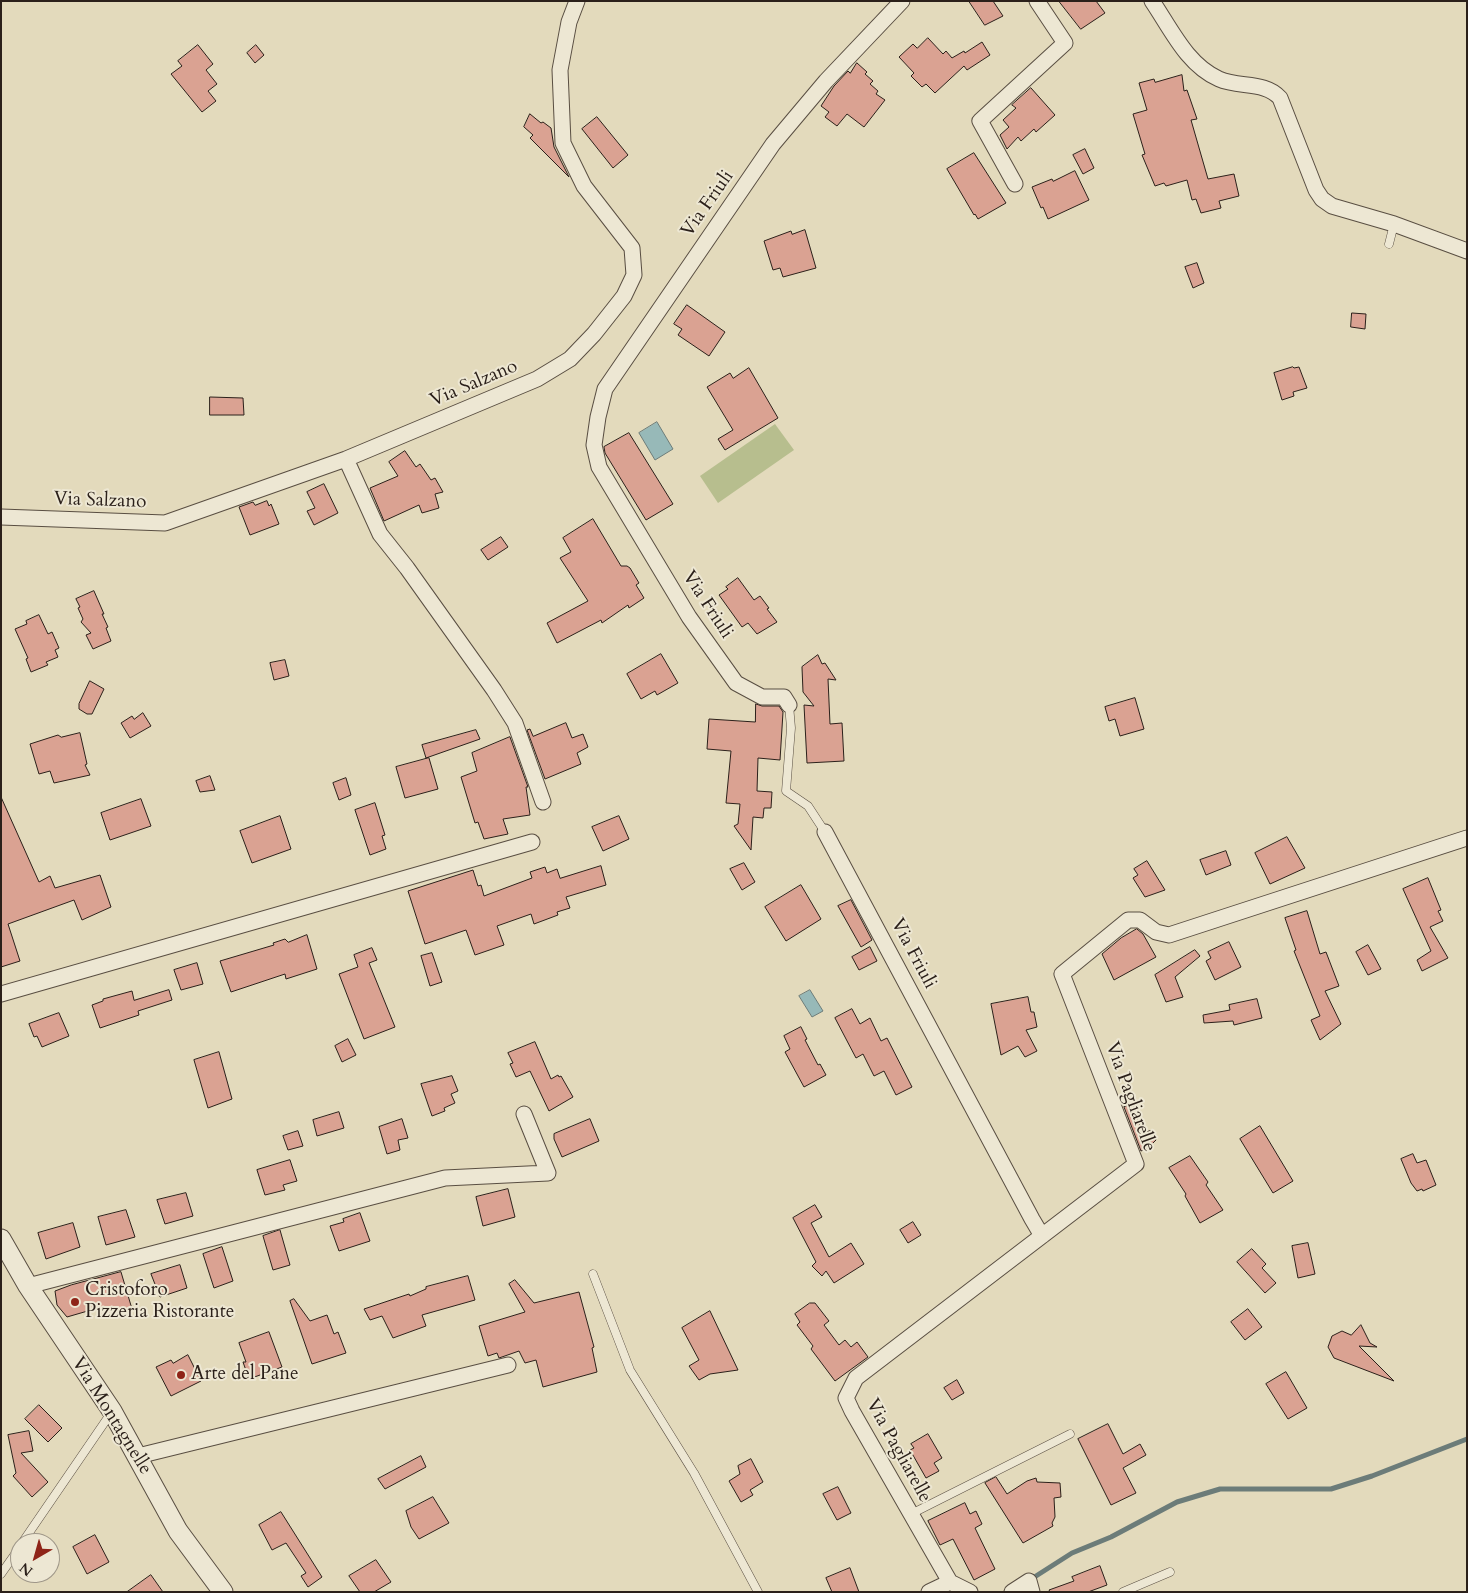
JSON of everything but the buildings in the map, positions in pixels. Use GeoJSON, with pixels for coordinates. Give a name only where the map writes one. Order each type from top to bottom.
{"type":"FeatureCollection","features":[{"type":"Feature","properties":{"kind":"street","name":"Via Salzano"},"geometry":{"type":"LineString","coordinates":[[1,517],[165,523],[346,459],[538,379],[570,359],[594,334],[624,296],[634,275],[632,248],[584,186],[563,143],[560,70],[569,22],[577,1]]}},
{"type":"Feature","properties":{"kind":"street","name":"Via Friuli"},"geometry":{"type":"LineString","coordinates":[[789,705],[784,697],[762,697],[736,684],[689,617],[599,467],[594,445],[598,417],[605,389],[773,144],[826,81],[902,1]]}},
{"type":"Feature","properties":{"kind":"street"},"geometry":{"type":"LineString","coordinates":[[1016,184],[980,121],[1066,43],[1038,1]]}},
{"type":"Feature","properties":{"kind":"street"},"geometry":{"type":"LineString","coordinates":[[1152,1],[1188,54],[1203,71],[1220,80],[1263,87],[1274,91],[1280,98],[1316,190],[1322,199],[1332,206],[1394,224],[1467,251]]}},
{"type":"Feature","properties":{"kind":"street"},"geometry":{"type":"LineString","coordinates":[[346,459],[380,534],[494,690],[515,723],[543,802]]}},
{"type":"Feature","properties":{"kind":"street","name":"Via Friuli"},"geometry":{"type":"LineString","coordinates":[[825,832],[1042,1236]]}},
{"type":"Feature","properties":{"kind":"street","name":"Via Pagliarelle"},"geometry":{"type":"LineString","coordinates":[[948,1587],[911,1514],[846,1398],[856,1378],[1136,1164],[1062,974],[1128,920],[1140,920],[1156,932],[1169,935],[1467,838]]}},
{"type":"Feature","properties":{"kind":"street"},"geometry":{"type":"LineString","coordinates":[[1,994],[532,842]]}},
{"type":"Feature","properties":{"kind":"street"},"geometry":{"type":"LineString","coordinates":[[28,1286],[445,1178],[548,1173],[524,1114]]}},
{"type":"Feature","properties":{"kind":"street","name":"Via Montagnelle"},"geometry":{"type":"LineString","coordinates":[[1,1238],[28,1286],[112,1412],[178,1531],[223,1592]]}},
{"type":"Feature","properties":{"kind":"street"},"geometry":{"type":"LineString","coordinates":[[138,1456],[508,1365]]}},
{"type":"Feature","properties":{"kind":"street"},"geometry":{"type":"LineString","coordinates":[[1012,1592],[1029,1581],[1032,1592]]}},
{"type":"Feature","properties":{"kind":"street"},"geometry":{"type":"LineString","coordinates":[[929,1592],[948,1587],[970,1592]]}},
{"type":"Feature","properties":{"kind":"lane"},"geometry":{"type":"LineString","coordinates":[[1389,244],[1394,224]]}},
{"type":"Feature","properties":{"kind":"lane","name":"Via Friuli"},"geometry":{"type":"LineString","coordinates":[[789,705],[791,728],[786,791],[808,806],[825,832]]}},
{"type":"Feature","properties":{"kind":"lane"},"geometry":{"type":"LineString","coordinates":[[593,1274],[630,1370],[694,1473],[758,1592]]}},
{"type":"Feature","properties":{"kind":"lane"},"geometry":{"type":"LineString","coordinates":[[29,1533],[112,1412]]}},
{"type":"Feature","properties":{"kind":"lane"},"geometry":{"type":"LineString","coordinates":[[911,1514],[1070,1434]]}},
{"type":"Feature","properties":{"kind":"lane"},"geometry":{"type":"LineString","coordinates":[[1,1574],[10,1561]]}},
{"type":"Feature","properties":{"kind":"lane"},"geometry":{"type":"LineString","coordinates":[[1123,1592],[1170,1572]]}},
{"type":"Feature","properties":{"kind":"green space"},"geometry":{"type":"Polygon","coordinates":[[[775,424],[794,450],[718,503],[700,476],[775,424]]]}},
{"type":"Feature","properties":{"kind":"water"},"geometry":{"type":"Polygon","coordinates":[[[657,422],[673,449],[655,460],[639,433],[657,422]]]}},
{"type":"Feature","properties":{"kind":"water"},"geometry":{"type":"Polygon","coordinates":[[[810,990],[823,1011],[812,1017],[799,996],[810,990]]]}},
{"type":"Feature","properties":{"kind":"waterway"},"geometry":{"type":"LineString","coordinates":[[1036,1576],[1072,1553],[1111,1537],[1177,1502],[1220,1489],[1331,1489],[1372,1476],[1467,1439]]}},
{"type":"Feature","properties":{"kind":"place","name":"Cristoforo Pizzeria Ristorante"},"geometry":{"type":"Point","coordinates":[75,1302]}},
{"type":"Feature","properties":{"kind":"place","name":"Arte del Pane"},"geometry":{"type":"Point","coordinates":[181,1375]}}]}
